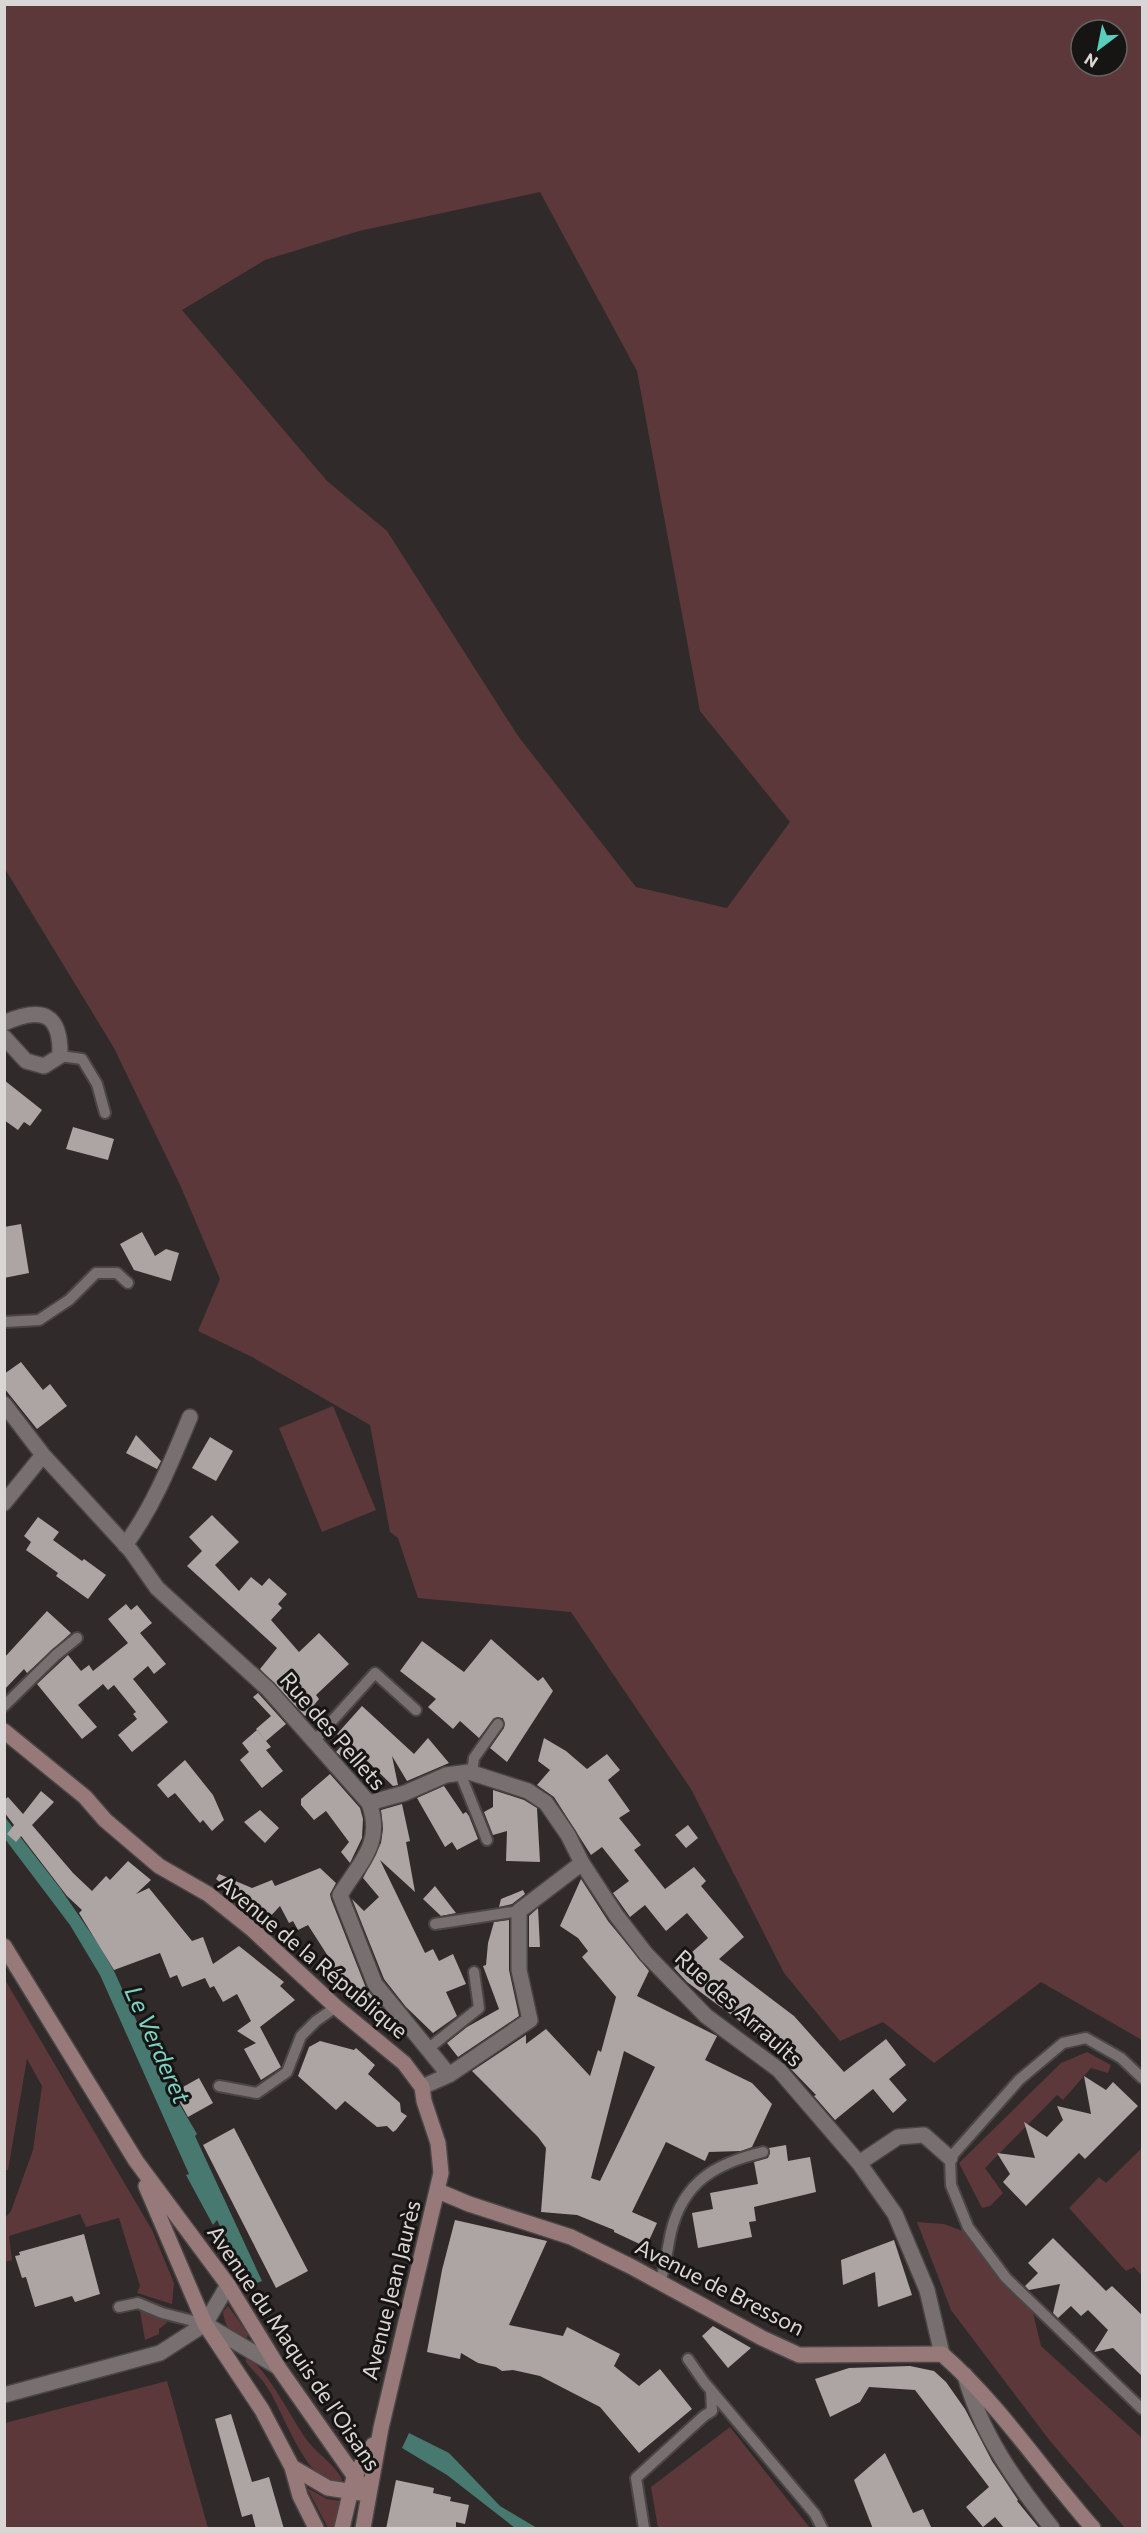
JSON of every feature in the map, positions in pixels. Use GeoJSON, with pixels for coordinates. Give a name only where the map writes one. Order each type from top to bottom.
{"type":"FeatureCollection","features":[{"type":"Feature","properties":{"kind":"street"},"geometry":{"type":"LineString","coordinates":[[4,1023],[16,1018],[41,1015],[55,1022],[60,1035],[60,1056],[44,1066],[26,1061],[6,1044]]}},
{"type":"Feature","properties":{"kind":"street","name":"Rue des Pellets"},"geometry":{"type":"LineString","coordinates":[[4,1404],[44,1455],[125,1545],[157,1588],[268,1689],[369,1803],[374,1815],[375,1834],[370,1847],[339,1895],[375,1984],[449,2075]]}},
{"type":"Feature","properties":{"kind":"street"},"geometry":{"type":"LineString","coordinates":[[125,1545],[136,1531],[190,1417]]}},
{"type":"Feature","properties":{"kind":"street"},"geometry":{"type":"LineString","coordinates":[[4,1503],[44,1455]]}},
{"type":"Feature","properties":{"kind":"street","name":"Avenue de la République"},"geometry":{"type":"LineString","coordinates":[[4,1731],[86,1797],[105,1820],[159,1866],[208,1894],[253,1930],[336,2007],[404,2063],[422,2087],[424,2101],[438,2143],[441,2173],[438,2191]]}},
{"type":"Feature","properties":{"kind":"street"},"geometry":{"type":"LineString","coordinates":[[369,1803],[405,1793],[446,1775],[466,1773]]}},
{"type":"Feature","properties":{"kind":"street","name":"Rue des Arraults"},"geometry":{"type":"LineString","coordinates":[[466,1773],[528,1791],[546,1803],[568,1835],[582,1863],[627,1930],[676,1988],[706,2016],[779,2070],[859,2163],[895,2214],[927,2290],[942,2354]]}},
{"type":"Feature","properties":{"kind":"street"},"geometry":{"type":"LineString","coordinates":[[422,2087],[449,2075],[530,2020],[519,1970],[519,1911],[582,1863]]}},
{"type":"Feature","properties":{"kind":"street","name":"Avenue du Maquis de l'Oisans"},"geometry":{"type":"LineString","coordinates":[[4,1946],[136,2161],[228,2286],[353,2484],[367,2494]]}},
{"type":"Feature","properties":{"kind":"street"},"geometry":{"type":"LineString","coordinates":[[859,2163],[898,2137],[924,2135],[950,2158]]}},
{"type":"Feature","properties":{"kind":"street","name":"Avenue du Maquis de l'Oisans"},"geometry":{"type":"LineString","coordinates":[[136,2161],[205,2324],[262,2410],[292,2467],[300,2496],[316,2529]]}},
{"type":"Feature","properties":{"kind":"street","name":"Avenue de Bresson"},"geometry":{"type":"LineString","coordinates":[[438,2191],[469,2204],[571,2237],[660,2282],[762,2338],[799,2355],[942,2354]]}},
{"type":"Feature","properties":{"kind":"street","name":"Avenue Jean Jaurès"},"geometry":{"type":"LineString","coordinates":[[363,2529],[367,2494],[380,2435],[438,2191]]}},
{"type":"Feature","properties":{"kind":"street"},"geometry":{"type":"LineString","coordinates":[[4,2395],[160,2353],[205,2324],[228,2286]]}},
{"type":"Feature","properties":{"kind":"street"},"geometry":{"type":"LineString","coordinates":[[205,2324],[278,2367]]}},
{"type":"Feature","properties":{"kind":"street"},"geometry":{"type":"LineString","coordinates":[[942,2354],[965,2375],[1012,2427],[1093,2529]]}},
{"type":"Feature","properties":{"kind":"street"},"geometry":{"type":"LineString","coordinates":[[965,2375],[971,2398],[1006,2464],[1052,2529]]}},
{"type":"Feature","properties":{"kind":"street","name":"Avenue Jean Jaurès"},"geometry":{"type":"LineString","coordinates":[[342,2529],[353,2484],[380,2435]]}},
{"type":"Feature","properties":{"kind":"street","name":"Avenue du Maquis de l'Oisans"},"geometry":{"type":"LineString","coordinates":[[292,2467],[328,2488],[353,2484]]}},
{"type":"Feature","properties":{"kind":"lane"},"geometry":{"type":"LineString","coordinates":[[60,1056],[82,1059],[97,1084],[105,1113]]}},
{"type":"Feature","properties":{"kind":"lane"},"geometry":{"type":"LineString","coordinates":[[4,1322],[39,1320],[69,1300],[96,1273],[117,1273],[128,1283]]}},
{"type":"Feature","properties":{"kind":"lane"},"geometry":{"type":"LineString","coordinates":[[4,1706],[56,1655],[77,1638]]}},
{"type":"Feature","properties":{"kind":"lane"},"geometry":{"type":"LineString","coordinates":[[315,1740],[375,1673],[417,1710]]}},
{"type":"Feature","properties":{"kind":"lane"},"geometry":{"type":"LineString","coordinates":[[487,1840],[466,1773],[498,1724]]}},
{"type":"Feature","properties":{"kind":"lane"},"geometry":{"type":"LineString","coordinates":[[435,1924],[519,1911]]}},
{"type":"Feature","properties":{"kind":"lane"},"geometry":{"type":"LineString","coordinates":[[429,2048],[479,2008],[474,1972]]}},
{"type":"Feature","properties":{"kind":"lane"},"geometry":{"type":"LineString","coordinates":[[219,2086],[258,2093],[287,2072],[300,2036],[336,2007]]}},
{"type":"Feature","properties":{"kind":"lane"},"geometry":{"type":"LineString","coordinates":[[1143,2078],[1121,2058],[1086,2038],[1063,2043],[1019,2080],[950,2158],[951,2185],[968,2227],[1006,2278],[1143,2409]]}},
{"type":"Feature","properties":{"kind":"lane"},"geometry":{"type":"LineString","coordinates":[[660,2282],[667,2263],[671,2233],[689,2193],[716,2167],[737,2158],[763,2152]]}},
{"type":"Feature","properties":{"kind":"lane"},"geometry":{"type":"LineString","coordinates":[[119,2307],[138,2303],[162,2313],[205,2324]]}},
{"type":"Feature","properties":{"kind":"lane"},"geometry":{"type":"LineString","coordinates":[[688,2360],[815,2514],[822,2529]]}},
{"type":"Feature","properties":{"kind":"lane"},"geometry":{"type":"LineString","coordinates":[[644,2529],[636,2478],[712,2411],[711,2389]]}},
{"type":"Feature","properties":{"kind":"shaded area"},"geometry":{"type":"Polygon","coordinates":[[[5,4],[1142,5],[1142,2040],[1041,1982],[934,2063],[883,2022],[840,2041],[784,1973],[691,1789],[571,1612],[418,1598],[398,1538],[390,1532],[370,1425],[252,1357],[198,1331],[220,1279],[181,1187],[114,1048],[5,869],[5,4]],[[540,192],[359,231],[265,260],[182,310],[327,481],[387,531],[518,736],[636,887],[727,908],[790,822],[700,711],[637,371],[540,192]]]}},
{"type":"Feature","properties":{"kind":"shaded area"},"geometry":{"type":"Polygon","coordinates":[[[333,1406],[376,1510],[322,1532],[279,1428],[333,1406]]]}},
{"type":"Feature","properties":{"kind":"shaded area"},"geometry":{"type":"Polygon","coordinates":[[[4,1978],[152,2230],[174,2283],[172,2304],[137,2293],[140,2286],[119,2218],[86,2227],[80,2214],[9,2236],[12,2260],[5,2262],[5,2218],[11,2211],[33,2150],[42,2086],[27,2059],[8,2170],[5,2170],[4,1978]]]}},
{"type":"Feature","properties":{"kind":"shaded area"},"geometry":{"type":"Polygon","coordinates":[[[1087,2052],[1111,2065],[1108,2073],[1091,2068],[1063,2100],[1057,2095],[985,2168],[1003,2193],[990,2206],[982,2208],[959,2163],[1061,2063],[1087,2052]]]}},
{"type":"Feature","properties":{"kind":"shaded area"},"geometry":{"type":"Polygon","coordinates":[[[1142,2148],[1142,2276],[1134,2267],[1126,2271],[1069,2208],[1099,2177],[1106,2183],[1142,2148]]]}},
{"type":"Feature","properties":{"kind":"shaded area"},"geometry":{"type":"Polygon","coordinates":[[[917,2222],[944,2224],[963,2231],[1033,2313],[1041,2346],[1142,2438],[1142,2528],[1125,2528],[1050,2441],[951,2310],[917,2222]]]}},
{"type":"Feature","properties":{"kind":"shaded area"},"geometry":{"type":"Polygon","coordinates":[[[228,2306],[248,2334],[247,2338],[233,2332],[227,2326],[223,2312],[228,2306]]]}},
{"type":"Feature","properties":{"kind":"shaded area"},"geometry":{"type":"Polygon","coordinates":[[[140,2311],[168,2322],[159,2329],[159,2334],[145,2340],[140,2311]]]}},
{"type":"Feature","properties":{"kind":"shaded area"},"geometry":{"type":"Polygon","coordinates":[[[246,2357],[263,2372],[310,2444],[339,2474],[342,2479],[341,2483],[329,2482],[318,2474],[307,2461],[267,2387],[246,2362],[246,2357]]]}},
{"type":"Feature","properties":{"kind":"shaded area"},"geometry":{"type":"Polygon","coordinates":[[[167,2381],[208,2528],[5,2528],[5,2423],[167,2381]]]}},
{"type":"Feature","properties":{"kind":"shaded area"},"geometry":{"type":"Polygon","coordinates":[[[730,2427],[810,2528],[658,2528],[651,2487],[730,2427]]]}},
{"type":"Feature","properties":{"kind":"shaded area"},"geometry":{"type":"Polygon","coordinates":[[[307,2488],[327,2499],[342,2501],[335,2528],[328,2528],[307,2488]]]}},
{"type":"Feature","properties":{"kind":"water","name":"Le Verderet"},"geometry":{"type":"Polygon","coordinates":[[[4,1816],[60,1888],[114,1971],[156,2064],[197,2134],[195,2136],[262,2281],[249,2286],[217,2220],[213,2225],[186,2175],[189,2174],[100,1975],[70,1925],[5,1839],[4,1816]]]}},
{"type":"Feature","properties":{"kind":"water"},"geometry":{"type":"Polygon","coordinates":[[[409,2433],[449,2453],[500,2506],[537,2528],[515,2528],[447,2475],[402,2448],[409,2433]]]}},
{"type":"Feature","properties":{"kind":"building"},"geometry":{"type":"Polygon","coordinates":[[[4,1080],[42,1110],[30,1126],[24,1122],[18,1130],[4,1120],[4,1080]]]}},
{"type":"Feature","properties":{"kind":"building"},"geometry":{"type":"Polygon","coordinates":[[[73,1127],[114,1139],[108,1160],[66,1149],[73,1127]]]}},
{"type":"Feature","properties":{"kind":"building"},"geometry":{"type":"Polygon","coordinates":[[[21,1224],[29,1273],[4,1278],[4,1227],[21,1224]]]}},
{"type":"Feature","properties":{"kind":"building"},"geometry":{"type":"Polygon","coordinates":[[[142,1232],[155,1256],[166,1249],[179,1253],[171,1281],[134,1270],[120,1244],[142,1232]]]}},
{"type":"Feature","properties":{"kind":"building"},"geometry":{"type":"Polygon","coordinates":[[[21,1362],[43,1390],[50,1384],[67,1406],[37,1429],[4,1388],[4,1374],[21,1362]]]}},
{"type":"Feature","properties":{"kind":"building"},"geometry":{"type":"Polygon","coordinates":[[[136,1435],[161,1461],[157,1469],[126,1453],[136,1435]]]}},
{"type":"Feature","properties":{"kind":"building"},"geometry":{"type":"Polygon","coordinates":[[[210,1437],[233,1451],[216,1481],[192,1468],[210,1437]]]}},
{"type":"Feature","properties":{"kind":"building"},"geometry":{"type":"Polygon","coordinates":[[[212,1515],[239,1542],[215,1565],[239,1591],[251,1577],[262,1586],[269,1578],[287,1594],[278,1604],[282,1608],[271,1620],[299,1652],[319,1633],[349,1664],[316,1695],[319,1699],[305,1716],[260,1669],[277,1648],[187,1566],[202,1551],[189,1537],[212,1515]]]}},
{"type":"Feature","properties":{"kind":"building"},"geometry":{"type":"Polygon","coordinates":[[[38,1517],[59,1532],[53,1540],[106,1575],[88,1599],[26,1550],[31,1542],[24,1536],[38,1517]]]}},
{"type":"Feature","properties":{"kind":"building"},"geometry":{"type":"Polygon","coordinates":[[[126,1604],[131,1610],[137,1605],[152,1623],[140,1633],[166,1664],[154,1674],[148,1666],[133,1679],[168,1722],[132,1752],[118,1735],[137,1719],[133,1714],[136,1712],[114,1685],[108,1690],[103,1684],[78,1705],[97,1727],[82,1739],[37,1684],[68,1655],[81,1671],[89,1665],[93,1671],[128,1643],[108,1619],[126,1604]]]}},
{"type":"Feature","properties":{"kind":"building"},"geometry":{"type":"Polygon","coordinates":[[[47,1611],[71,1633],[27,1673],[24,1669],[4,1690],[4,1658],[47,1611]]]}},
{"type":"Feature","properties":{"kind":"building"},"geometry":{"type":"Polygon","coordinates":[[[491,1639],[538,1681],[543,1677],[553,1691],[507,1762],[490,1748],[504,1728],[503,1718],[494,1718],[479,1738],[460,1721],[453,1729],[428,1707],[436,1699],[400,1671],[422,1641],[464,1672],[491,1639]]]}},
{"type":"Feature","properties":{"kind":"building"},"geometry":{"type":"Polygon","coordinates":[[[258,1693],[286,1724],[266,1741],[256,1729],[271,1716],[253,1697],[258,1693]]]}},
{"type":"Feature","properties":{"kind":"building"},"geometry":{"type":"Polygon","coordinates":[[[362,1706],[414,1754],[428,1738],[449,1763],[407,1781],[392,1756],[398,1785],[393,1786],[362,1756],[352,1766],[336,1752],[345,1742],[337,1734],[362,1706]]]}},
{"type":"Feature","properties":{"kind":"building"},"geometry":{"type":"Polygon","coordinates":[[[257,1730],[271,1747],[266,1750],[283,1771],[262,1788],[240,1760],[249,1752],[242,1743],[257,1730]]]}},
{"type":"Feature","properties":{"kind":"building"},"geometry":{"type":"Polygon","coordinates":[[[544,1738],[566,1751],[587,1769],[607,1754],[620,1770],[608,1780],[630,1811],[619,1818],[641,1845],[634,1850],[665,1889],[694,1867],[706,1881],[701,1886],[744,1937],[719,1959],[794,2016],[844,2072],[886,2039],[906,2065],[889,2079],[907,2100],[893,2113],[873,2089],[835,2120],[814,2096],[816,2095],[788,2066],[792,2060],[687,1982],[674,1968],[708,1938],[687,1913],[666,1931],[645,1905],[630,1917],[613,1893],[629,1881],[602,1847],[591,1855],[554,1797],[537,1785],[550,1770],[538,1761],[544,1738]]]}},
{"type":"Feature","properties":{"kind":"building"},"geometry":{"type":"Polygon","coordinates":[[[185,1760],[213,1795],[224,1820],[212,1831],[203,1820],[200,1823],[175,1793],[168,1798],[157,1785],[185,1760]]]}},
{"type":"Feature","properties":{"kind":"building"},"geometry":{"type":"Polygon","coordinates":[[[330,1774],[360,1808],[363,1819],[362,1838],[350,1863],[341,1852],[349,1842],[326,1811],[314,1820],[301,1805],[301,1799],[330,1774]]]}},
{"type":"Feature","properties":{"kind":"building"},"geometry":{"type":"Polygon","coordinates":[[[444,1786],[463,1814],[466,1812],[469,1816],[478,1839],[457,1850],[452,1842],[445,1847],[417,1798],[444,1786]]]}},
{"type":"Feature","properties":{"kind":"building"},"geometry":{"type":"Polygon","coordinates":[[[493,1790],[524,1800],[537,1808],[540,1862],[506,1861],[507,1831],[493,1835],[484,1812],[493,1807],[493,1790]]]}},
{"type":"Feature","properties":{"kind":"building"},"geometry":{"type":"Polygon","coordinates":[[[41,1791],[54,1802],[32,1825],[73,1873],[92,1891],[106,1876],[110,1880],[128,1861],[151,1880],[136,1894],[149,1888],[192,1941],[203,1937],[213,1964],[239,1946],[284,1982],[280,1986],[295,2000],[260,2027],[281,2067],[261,2080],[244,2049],[256,2043],[237,2031],[251,2021],[237,1994],[223,2002],[214,1986],[210,1988],[205,1978],[182,1987],[177,1975],[170,1978],[160,1953],[114,1970],[79,1913],[82,1910],[67,1896],[21,1836],[16,1842],[7,1834],[14,1825],[4,1812],[4,1800],[8,1797],[23,1814],[41,1791]]]}},
{"type":"Feature","properties":{"kind":"building"},"geometry":{"type":"Polygon","coordinates":[[[402,1804],[410,1841],[406,1842],[415,1892],[380,1860],[425,1953],[433,1949],[439,1961],[453,1954],[466,1984],[446,1992],[457,2016],[433,2033],[406,2007],[384,1979],[352,1899],[364,1911],[379,1897],[363,1878],[381,1843],[383,1829],[381,1810],[402,1804]]]}},
{"type":"Feature","properties":{"kind":"building"},"geometry":{"type":"Polygon","coordinates":[[[260,1810],[279,1828],[265,1843],[244,1822],[260,1810]]]}},
{"type":"Feature","properties":{"kind":"building"},"geometry":{"type":"Polygon","coordinates":[[[688,1825],[698,1838],[686,1848],[675,1835],[688,1825]]]}},
{"type":"Feature","properties":{"kind":"building"},"geometry":{"type":"Polygon","coordinates":[[[320,1868],[336,1883],[330,1894],[331,1899],[366,1988],[387,2015],[381,2020],[325,1973],[333,1964],[308,1925],[298,1930],[293,1921],[289,1923],[280,1906],[267,1920],[216,1879],[219,1874],[252,1888],[272,1880],[275,1886],[320,1868]]]}},
{"type":"Feature","properties":{"kind":"building"},"geometry":{"type":"Polygon","coordinates":[[[581,1879],[608,1921],[649,1971],[637,1996],[717,2036],[705,2060],[752,2083],[772,2104],[752,2147],[741,2151],[709,2152],[705,2161],[666,2142],[632,2212],[657,2223],[646,2247],[614,2230],[577,2215],[541,2212],[546,2148],[538,2137],[472,2071],[526,2035],[526,2044],[546,2029],[590,2076],[598,2050],[601,2052],[616,1997],[582,1957],[588,1951],[578,1938],[560,1926],[581,1879]],[[624,2051],[591,2178],[600,2181],[655,2067],[624,2051]]]}},
{"type":"Feature","properties":{"kind":"building"},"geometry":{"type":"Polygon","coordinates":[[[435,1886],[456,1913],[441,1916],[423,1899],[435,1886]]]}},
{"type":"Feature","properties":{"kind":"building"},"geometry":{"type":"Polygon","coordinates":[[[523,1890],[525,1894],[512,1904],[499,1907],[501,1899],[523,1890]]]}},
{"type":"Feature","properties":{"kind":"building"},"geometry":{"type":"Polygon","coordinates":[[[538,1908],[540,1947],[529,1947],[529,1916],[538,1908]]]}},
{"type":"Feature","properties":{"kind":"building"},"geometry":{"type":"Polygon","coordinates":[[[509,1920],[509,1970],[519,2016],[458,2057],[447,2043],[467,2027],[499,2009],[483,1966],[486,1965],[488,1943],[494,1922],[509,1920]]]}},
{"type":"Feature","properties":{"kind":"building"},"geometry":{"type":"Polygon","coordinates":[[[320,2041],[354,2050],[356,2048],[375,2065],[368,2074],[400,2103],[401,2112],[407,2116],[396,2130],[393,2132],[387,2126],[377,2127],[345,2101],[336,2110],[298,2076],[309,2047],[320,2041]]]}},
{"type":"Feature","properties":{"kind":"building"},"geometry":{"type":"Polygon","coordinates":[[[1084,2076],[1106,2090],[1113,2082],[1138,2106],[1085,2159],[1079,2153],[1026,2206],[1003,2182],[1010,2174],[997,2153],[1035,2158],[1024,2122],[1047,2137],[1063,2120],[1057,2106],[1091,2114],[1084,2076]]]}},
{"type":"Feature","properties":{"kind":"building"},"geometry":{"type":"Polygon","coordinates":[[[199,2078],[213,2103],[188,2117],[174,2092],[199,2078]]]}},
{"type":"Feature","properties":{"kind":"building"},"geometry":{"type":"Polygon","coordinates":[[[234,2128],[308,2271],[276,2288],[203,2145],[234,2128]]]}},
{"type":"Feature","properties":{"kind":"building"},"geometry":{"type":"Polygon","coordinates":[[[786,2145],[788,2161],[810,2157],[816,2192],[754,2207],[756,2221],[749,2222],[752,2237],[698,2248],[692,2213],[713,2209],[710,2193],[758,2184],[754,2162],[768,2158],[769,2148],[786,2145]]]}},
{"type":"Feature","properties":{"kind":"building"},"geometry":{"type":"Polygon","coordinates":[[[455,2220],[547,2241],[509,2325],[563,2336],[567,2327],[620,2354],[614,2366],[639,2386],[660,2369],[692,2409],[639,2453],[600,2407],[540,2376],[513,2370],[502,2371],[496,2367],[478,2363],[461,2353],[460,2359],[427,2352],[442,2270],[455,2220]]]}},
{"type":"Feature","properties":{"kind":"building"},"geometry":{"type":"Polygon","coordinates":[[[84,2234],[100,2294],[75,2302],[72,2296],[35,2307],[26,2277],[22,2278],[15,2256],[20,2255],[19,2252],[84,2234]]]}},
{"type":"Feature","properties":{"kind":"building"},"geometry":{"type":"Polygon","coordinates":[[[1053,2238],[1106,2291],[1112,2286],[1143,2316],[1143,2377],[1113,2348],[1094,2352],[1108,2330],[1088,2310],[1081,2316],[1071,2306],[1058,2318],[1053,2313],[1060,2284],[1029,2290],[1025,2286],[1038,2273],[1028,2263],[1053,2238]]]}},
{"type":"Feature","properties":{"kind":"building"},"geometry":{"type":"Polygon","coordinates":[[[894,2240],[912,2295],[878,2307],[875,2272],[843,2285],[841,2260],[894,2240]]]}},
{"type":"Feature","properties":{"kind":"building"},"geometry":{"type":"Polygon","coordinates":[[[713,2326],[751,2348],[728,2368],[702,2336],[713,2326]]]}},
{"type":"Feature","properties":{"kind":"building"},"geometry":{"type":"Polygon","coordinates":[[[910,2366],[934,2371],[946,2382],[965,2409],[992,2461],[1017,2501],[1040,2529],[1005,2529],[995,2517],[983,2527],[966,2507],[989,2487],[915,2390],[869,2387],[860,2402],[830,2417],[815,2379],[849,2368],[910,2366]]]}},
{"type":"Feature","properties":{"kind":"building"},"geometry":{"type":"Polygon","coordinates":[[[231,2414],[252,2482],[269,2477],[284,2529],[256,2529],[252,2514],[242,2517],[215,2419],[231,2414]]]}},
{"type":"Feature","properties":{"kind":"building"},"geometry":{"type":"Polygon","coordinates":[[[885,2453],[913,2513],[923,2509],[932,2529],[873,2529],[854,2480],[885,2453]]]}},
{"type":"Feature","properties":{"kind":"building"},"geometry":{"type":"Polygon","coordinates":[[[396,2480],[434,2488],[433,2493],[451,2497],[450,2501],[469,2505],[465,2524],[456,2522],[456,2529],[386,2529],[396,2480]]]}}]}
